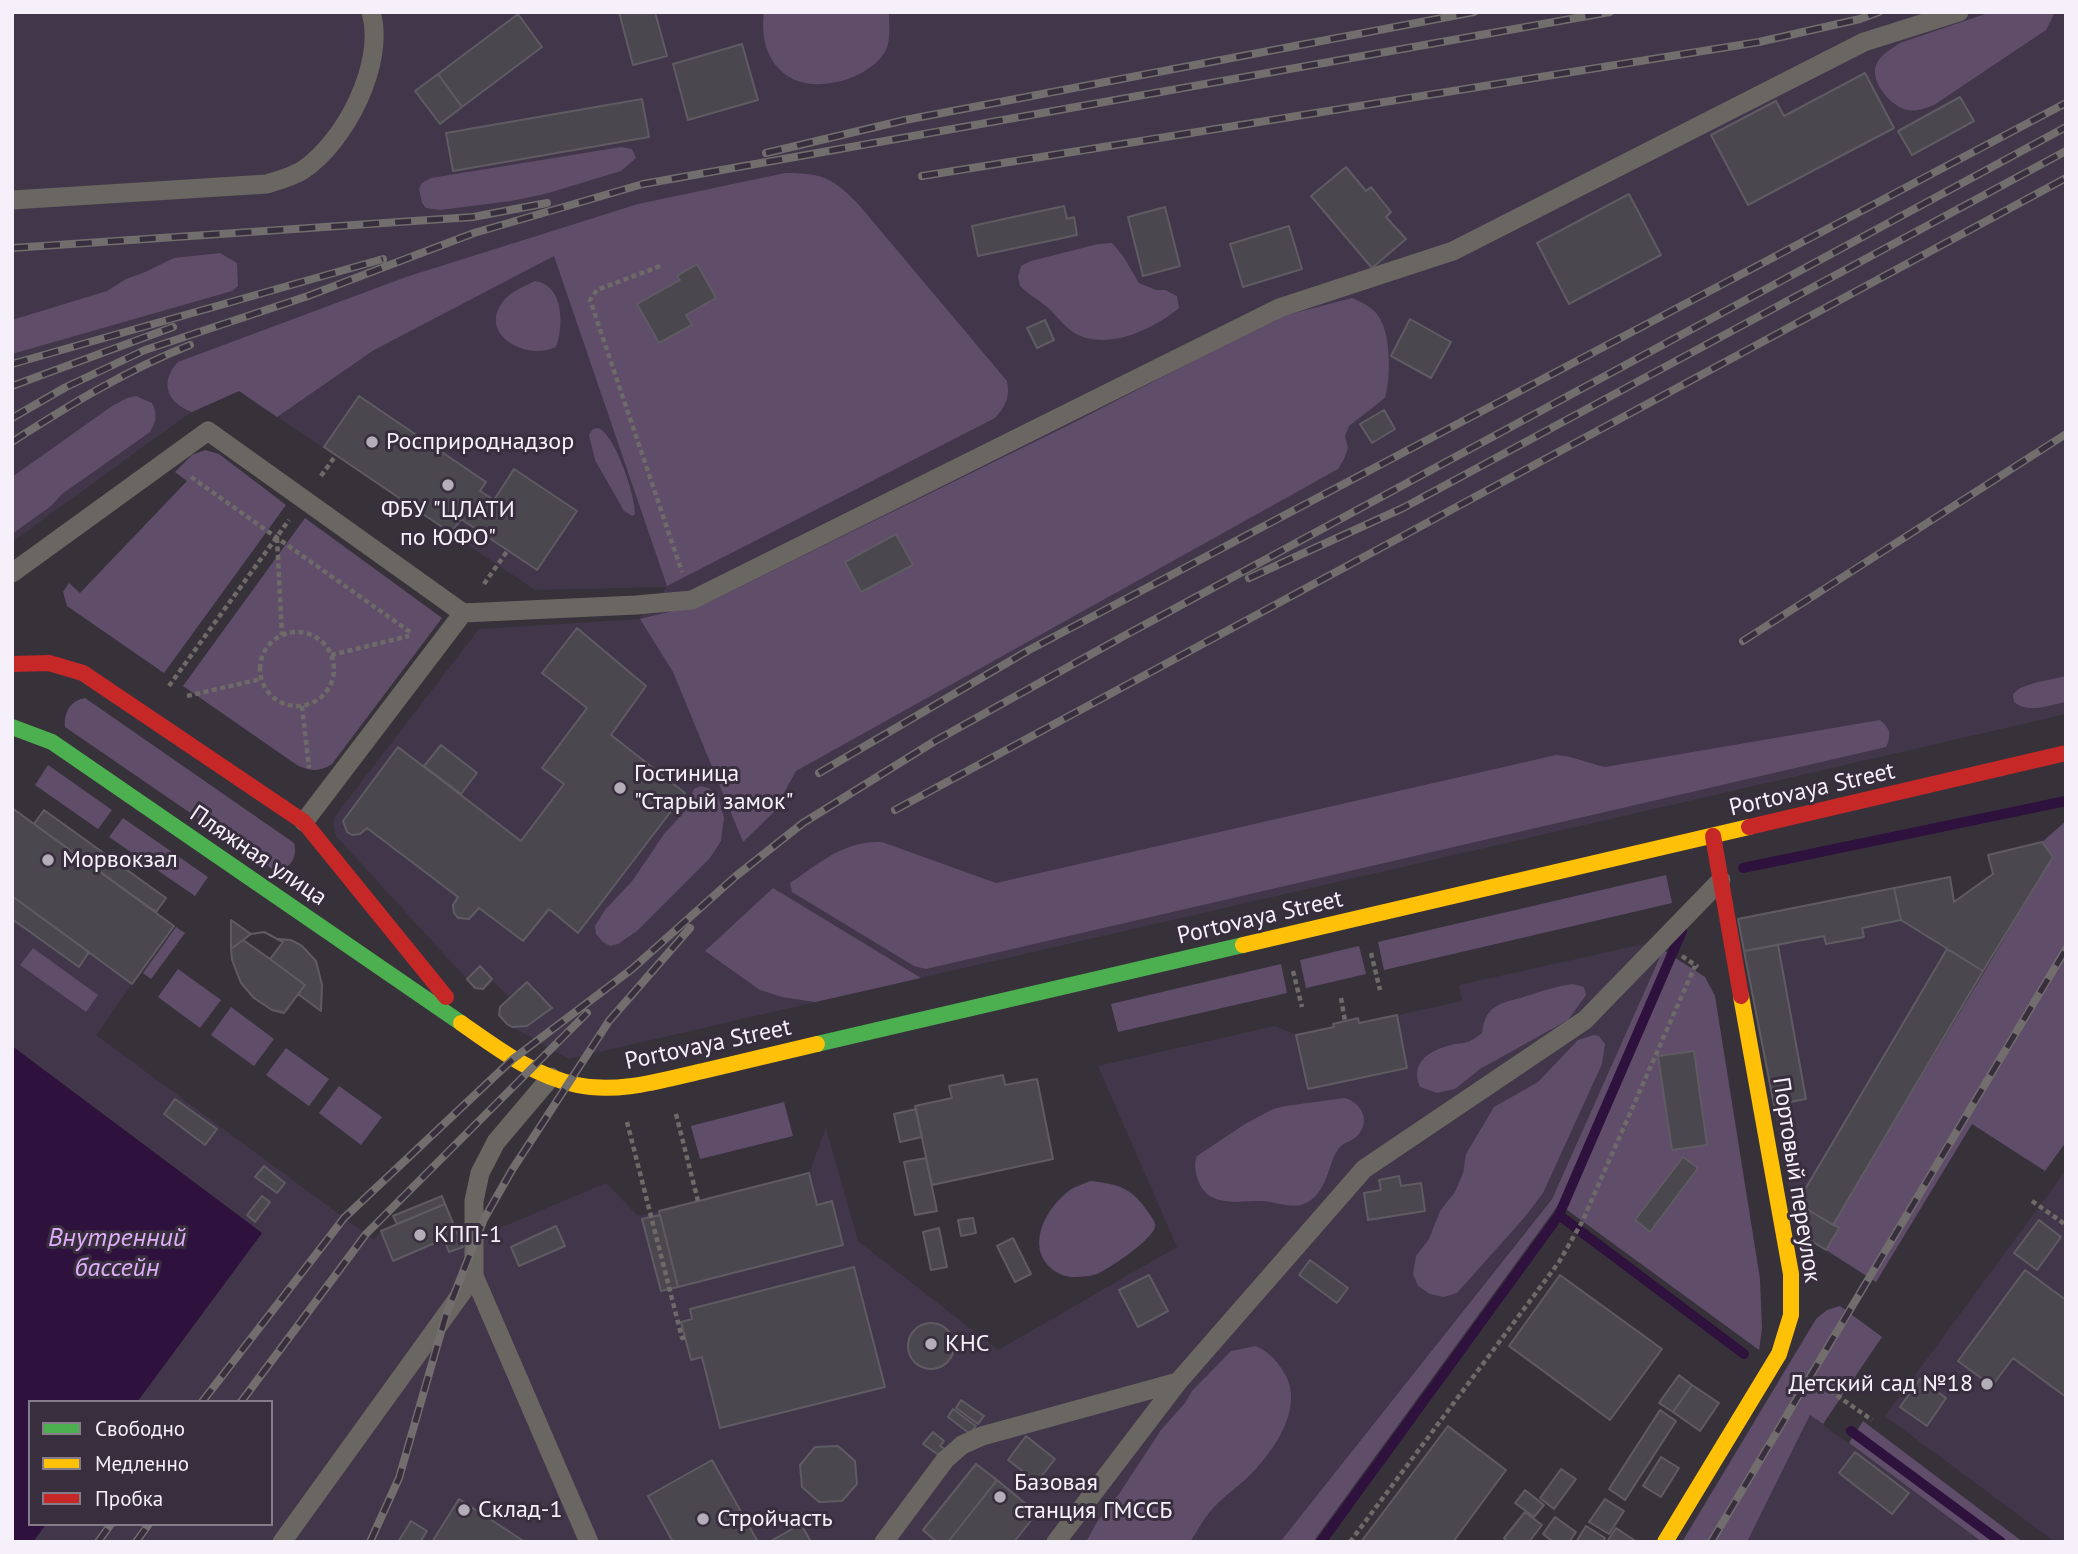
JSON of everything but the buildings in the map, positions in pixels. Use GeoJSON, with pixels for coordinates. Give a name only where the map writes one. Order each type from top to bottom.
{"type":"FeatureCollection","features":[{"type":"Feature","properties":{"kind":"street"},"geometry":{"type":"LineString","coordinates":[[12,664],[40,662],[71,668],[95,679],[304,822],[474,1031]]}},
{"type":"Feature","properties":{"kind":"street","name":"Пляжная улица"},"geometry":{"type":"LineString","coordinates":[[12,727],[52,742],[474,1031]]}},
{"type":"Feature","properties":{"kind":"street","name":"Portovaya Street"},"geometry":{"type":"LineString","coordinates":[[474,1031],[513,1059],[551,1077],[586,1088],[621,1088],[646,1084],[2066,753]]}},
{"type":"Feature","properties":{"kind":"street","name":"Портовый переулок"},"geometry":{"type":"LineString","coordinates":[[1665,1542],[1779,1354],[1792,1312],[1791,1274],[1713,836]]}},
{"type":"Feature","properties":{"kind":"lane"},"geometry":{"type":"LineString","coordinates":[[12,200],[241,187],[267,184],[303,170],[330,145],[362,93],[374,47],[371,12]]}},
{"type":"Feature","properties":{"kind":"lane"},"geometry":{"type":"LineString","coordinates":[[12,573],[208,431],[463,613],[692,600],[1279,307],[1453,251],[1864,42],[1959,12]]}},
{"type":"Feature","properties":{"kind":"lane"},"geometry":{"type":"LineString","coordinates":[[304,822],[463,613]]}},
{"type":"Feature","properties":{"kind":"lane"},"geometry":{"type":"LineString","coordinates":[[1056,1542],[1178,1382],[1364,1170],[1585,1020],[1721,880]]}},
{"type":"Feature","properties":{"kind":"lane"},"geometry":{"type":"LineString","coordinates":[[551,1077],[496,1142],[480,1173],[474,1201],[474,1276],[589,1542]]}},
{"type":"Feature","properties":{"kind":"lane"},"geometry":{"type":"LineString","coordinates":[[282,1542],[474,1276]]}},
{"type":"Feature","properties":{"kind":"lane"},"geometry":{"type":"LineString","coordinates":[[884,1542],[945,1460],[962,1445],[982,1436],[1178,1382]]}},
{"type":"Feature","properties":{"kind":"path"},"geometry":{"type":"LineString","coordinates":[[660,266],[597,290],[590,300],[692,600]]}},
{"type":"Feature","properties":{"kind":"path"},"geometry":{"type":"LineString","coordinates":[[148,715],[336,455]]}},
{"type":"Feature","properties":{"kind":"path"},"geometry":{"type":"LineString","coordinates":[[168,460],[414,635],[331,654]]}},
{"type":"Feature","properties":{"kind":"path"},"geometry":{"type":"LineString","coordinates":[[277,537],[282,635]]}},
{"type":"Feature","properties":{"kind":"path"},"geometry":{"type":"LineString","coordinates":[[498,564],[508,550]]}},
{"type":"Feature","properties":{"kind":"path"},"geometry":{"type":"LineString","coordinates":[[294,632],[313,636],[324,643],[331,654],[334,673],[328,690],[319,699],[302,706],[290,706],[275,700],[268,692],[261,678],[263,653],[282,635],[294,632]]}},
{"type":"Feature","properties":{"kind":"path"},"geometry":{"type":"LineString","coordinates":[[182,698],[261,678]]}},
{"type":"Feature","properties":{"kind":"path"},"geometry":{"type":"LineString","coordinates":[[302,706],[309,771]]}},
{"type":"Feature","properties":{"kind":"path"},"geometry":{"type":"LineString","coordinates":[[1370,951],[1380,990]]}},
{"type":"Feature","properties":{"kind":"path"},"geometry":{"type":"LineString","coordinates":[[1350,1542],[1559,1262],[1574,1237],[1695,966]]}},
{"type":"Feature","properties":{"kind":"path"},"geometry":{"type":"LineString","coordinates":[[1293,968],[1302,1007]]}},
{"type":"Feature","properties":{"kind":"path"},"geometry":{"type":"LineString","coordinates":[[1341,998],[1345,1021]]}},
{"type":"Feature","properties":{"kind":"path"},"geometry":{"type":"LineString","coordinates":[[673,1103],[698,1201]]}},
{"type":"Feature","properties":{"kind":"path"},"geometry":{"type":"LineString","coordinates":[[625,1114],[682,1338],[685,1337]]}},
{"type":"Feature","properties":{"kind":"path"},"geometry":{"type":"LineString","coordinates":[[2032,1201],[2066,1225]]}},
{"type":"Feature","properties":{"kind":"path"},"geometry":{"type":"LineString","coordinates":[[1779,1354],[1871,1420]]}},
{"type":"Feature","properties":{"kind":"shaded area"},"geometry":{"type":"Polygon","coordinates":[[[12,12],[2066,12],[2066,714],[569,1059],[507,1024],[499,1015],[500,1007],[509,997],[492,980],[483,989],[475,988],[336,836],[333,822],[479,629],[639,619],[667,587],[535,590],[239,391],[191,412],[12,542],[12,12]]]}},
{"type":"Feature","properties":{"kind":"shaded area"},"geometry":{"type":"Polygon","coordinates":[[[764,12],[889,12],[888,46],[870,68],[846,80],[819,84],[795,80],[778,68],[768,52],[763,32],[764,12]]]}},
{"type":"Feature","properties":{"kind":"shaded area"},"geometry":{"type":"Polygon","coordinates":[[[1991,12],[2055,12],[2046,30],[1934,105],[1908,110],[1895,104],[1883,93],[1875,72],[1883,55],[1900,43],[1991,12]]]}},
{"type":"Feature","properties":{"kind":"shaded area"},"geometry":{"type":"Polygon","coordinates":[[[621,147],[632,149],[636,158],[621,171],[545,194],[440,210],[426,208],[422,203],[419,189],[422,183],[431,178],[621,147]]]}},
{"type":"Feature","properties":{"kind":"shaded area"},"geometry":{"type":"Polygon","coordinates":[[[785,173],[809,174],[826,179],[859,205],[1007,381],[1006,401],[995,418],[667,586],[554,256],[374,350],[277,417],[239,391],[192,412],[177,403],[168,391],[169,377],[178,362],[406,277],[638,204],[785,173]]]}},
{"type":"Feature","properties":{"kind":"shaded area"},"geometry":{"type":"Polygon","coordinates":[[[1112,243],[1139,283],[1177,296],[1179,308],[1159,322],[1134,334],[1095,340],[1072,331],[1020,286],[1018,277],[1021,266],[1031,261],[1112,243]]]}},
{"type":"Feature","properties":{"kind":"shaded area"},"geometry":{"type":"Polygon","coordinates":[[[220,253],[237,263],[238,286],[232,291],[12,354],[12,320],[107,291],[126,279],[174,258],[220,253]]]}},
{"type":"Feature","properties":{"kind":"shaded area"},"geometry":{"type":"Polygon","coordinates":[[[535,281],[552,290],[561,318],[556,347],[544,351],[518,347],[507,341],[496,322],[498,310],[506,298],[535,281]]]}},
{"type":"Feature","properties":{"kind":"shaded area"},"geometry":{"type":"Polygon","coordinates":[[[1352,298],[1374,311],[1383,325],[1388,345],[1388,379],[1385,398],[1349,426],[1345,436],[1348,448],[1338,469],[796,771],[773,813],[743,842],[673,672],[640,619],[709,602],[1071,424],[1279,317],[1352,298]]]}},
{"type":"Feature","properties":{"kind":"shaded area"},"geometry":{"type":"Polygon","coordinates":[[[136,396],[152,403],[154,407],[156,418],[150,432],[62,494],[51,506],[12,534],[12,477],[112,406],[136,396]]]}},
{"type":"Feature","properties":{"kind":"shaded area"},"geometry":{"type":"Polygon","coordinates":[[[598,428],[611,442],[623,467],[634,506],[635,514],[632,516],[624,511],[595,460],[589,435],[593,429],[598,428]]]}},
{"type":"Feature","properties":{"kind":"shaded area"},"geometry":{"type":"Polygon","coordinates":[[[205,450],[219,454],[286,505],[164,673],[67,606],[63,592],[69,583],[80,593],[187,481],[175,472],[192,455],[205,450]]]}},
{"type":"Feature","properties":{"kind":"shaded area"},"geometry":{"type":"Polygon","coordinates":[[[305,518],[442,618],[332,764],[317,770],[303,768],[294,763],[183,686],[305,518]]]}},
{"type":"Feature","properties":{"kind":"shaded area"},"geometry":{"type":"Polygon","coordinates":[[[2066,676],[2066,702],[2032,708],[2014,702],[2013,694],[2020,688],[2066,676]]]}},
{"type":"Feature","properties":{"kind":"shaded area"},"geometry":{"type":"Polygon","coordinates":[[[85,698],[294,843],[292,862],[275,871],[65,727],[69,708],[85,698]]]}},
{"type":"Feature","properties":{"kind":"shaded area"},"geometry":{"type":"Polygon","coordinates":[[[1880,720],[1889,732],[1886,747],[926,969],[914,966],[792,892],[790,883],[844,849],[868,842],[882,842],[996,883],[1556,755],[1605,767],[1880,720]]]}},
{"type":"Feature","properties":{"kind":"shaded area"},"geometry":{"type":"Polygon","coordinates":[[[48,765],[112,810],[98,829],[35,785],[48,765]]]}},
{"type":"Feature","properties":{"kind":"shaded area"},"geometry":{"type":"Polygon","coordinates":[[[701,786],[718,796],[724,818],[721,841],[710,858],[637,931],[618,944],[610,946],[603,942],[596,934],[595,926],[605,910],[633,880],[664,834],[686,810],[694,789],[701,786]]]}},
{"type":"Feature","properties":{"kind":"shaded area"},"geometry":{"type":"Polygon","coordinates":[[[123,818],[208,877],[195,896],[109,837],[123,818]]]}},
{"type":"Feature","properties":{"kind":"shaded area"},"geometry":{"type":"Polygon","coordinates":[[[2066,821],[2066,1142],[2045,1171],[1972,1124],[1876,1282],[1826,1250],[1833,1225],[2053,857],[2042,842],[2066,821]]]}},
{"type":"Feature","properties":{"kind":"shaded area"},"geometry":{"type":"Polygon","coordinates":[[[2042,842],[2053,857],[1983,971],[1826,1250],[1795,1231],[1807,1210],[1791,1199],[1738,919],[1950,877],[1955,902],[1993,874],[1988,855],[2042,842]]]}},
{"type":"Feature","properties":{"kind":"shaded area"},"geometry":{"type":"Polygon","coordinates":[[[1666,875],[1672,903],[1384,970],[1378,942],[1666,875]]]}},
{"type":"Feature","properties":{"kind":"shaded area"},"geometry":{"type":"Polygon","coordinates":[[[773,888],[921,978],[815,1002],[782,997],[760,990],[705,951],[773,888]]]}},
{"type":"Feature","properties":{"kind":"shaded area"},"geometry":{"type":"Polygon","coordinates":[[[12,919],[78,967],[89,952],[132,984],[96,1035],[374,1240],[381,1231],[397,1224],[393,1216],[442,1196],[463,1247],[483,1244],[481,1236],[606,1183],[638,1216],[809,1173],[826,1128],[858,1241],[998,1350],[1177,1247],[1098,1066],[1275,1026],[1296,1035],[1358,1018],[1359,1023],[1366,1022],[1462,1001],[1459,985],[1653,942],[1663,950],[1552,1198],[1280,1542],[33,1542],[45,1526],[273,1526],[273,1400],[138,1400],[262,1233],[12,1046],[12,919]]]}},
{"type":"Feature","properties":{"kind":"shaded area"},"geometry":{"type":"Polygon","coordinates":[[[176,927],[185,933],[151,979],[143,973],[176,927]]]}},
{"type":"Feature","properties":{"kind":"shaded area"},"geometry":{"type":"Polygon","coordinates":[[[1359,946],[1366,974],[1306,988],[1300,960],[1359,946]]]}},
{"type":"Feature","properties":{"kind":"shaded area"},"geometry":{"type":"Polygon","coordinates":[[[33,948],[98,995],[86,1012],[20,965],[33,948]]]}},
{"type":"Feature","properties":{"kind":"shaded area"},"geometry":{"type":"Polygon","coordinates":[[[1663,950],[1705,977],[1715,996],[1760,1279],[1762,1329],[1759,1350],[1559,1204],[1313,1542],[1280,1542],[1552,1199],[1663,950]]]}},
{"type":"Feature","properties":{"kind":"shaded area"},"geometry":{"type":"Polygon","coordinates":[[[1281,964],[1287,993],[1118,1032],[1111,1004],[1281,964]]]}},
{"type":"Feature","properties":{"kind":"shaded area"},"geometry":{"type":"Polygon","coordinates":[[[178,969],[221,1000],[200,1028],[158,997],[178,969]]]}},
{"type":"Feature","properties":{"kind":"shaded area"},"geometry":{"type":"Polygon","coordinates":[[[1573,984],[1584,987],[1586,995],[1568,1020],[1480,1069],[1455,1089],[1437,1093],[1420,1087],[1417,1071],[1423,1059],[1435,1051],[1469,1041],[1482,1033],[1492,1009],[1546,990],[1573,984]]]}},
{"type":"Feature","properties":{"kind":"shaded area"},"geometry":{"type":"Polygon","coordinates":[[[231,1007],[274,1039],[254,1066],[211,1035],[231,1007]]]}},
{"type":"Feature","properties":{"kind":"shaded area"},"geometry":{"type":"Polygon","coordinates":[[[1599,1036],[1605,1044],[1602,1064],[1543,1193],[1457,1293],[1444,1297],[1430,1294],[1418,1286],[1413,1274],[1416,1256],[1429,1239],[1440,1211],[1455,1192],[1463,1173],[1466,1154],[1494,1107],[1538,1082],[1578,1040],[1599,1036]]]}},
{"type":"Feature","properties":{"kind":"shaded area"},"geometry":{"type":"Polygon","coordinates":[[[286,1048],[329,1079],[309,1106],[266,1075],[286,1048]]]}},
{"type":"Feature","properties":{"kind":"shaded area"},"geometry":{"type":"Polygon","coordinates":[[[339,1086],[382,1117],[361,1145],[319,1113],[339,1086]]]}},
{"type":"Feature","properties":{"kind":"shaded area"},"geometry":{"type":"Polygon","coordinates":[[[1345,1098],[1360,1108],[1364,1124],[1356,1137],[1340,1147],[1320,1190],[1308,1202],[1290,1206],[1267,1201],[1223,1201],[1207,1194],[1201,1187],[1195,1169],[1197,1156],[1245,1124],[1273,1109],[1345,1098]]]}},
{"type":"Feature","properties":{"kind":"shaded area"},"geometry":{"type":"Polygon","coordinates":[[[784,1102],[793,1136],[700,1159],[691,1126],[784,1102]]]}},
{"type":"Feature","properties":{"kind":"shaded area","name":"Детский сад №18"},"geometry":{"type":"Polygon","coordinates":[[[2066,1170],[2066,1542],[2055,1542],[1885,1416],[2066,1170]]]}},
{"type":"Feature","properties":{"kind":"shaded area"},"geometry":{"type":"Polygon","coordinates":[[[1090,1181],[1117,1186],[1130,1192],[1148,1212],[1155,1227],[1139,1246],[1103,1271],[1083,1277],[1064,1276],[1048,1265],[1042,1255],[1039,1244],[1041,1232],[1045,1220],[1060,1199],[1072,1189],[1090,1181]]]}},
{"type":"Feature","properties":{"kind":"shaded area"},"geometry":{"type":"Polygon","coordinates":[[[1840,1306],[1882,1337],[1823,1424],[1810,1415],[1747,1542],[1682,1542],[1816,1319],[1827,1310],[1840,1306]]]}},
{"type":"Feature","properties":{"kind":"shaded area"},"geometry":{"type":"Polygon","coordinates":[[[1256,1346],[1270,1355],[1283,1371],[1290,1389],[1291,1402],[1284,1428],[1260,1464],[1211,1510],[1190,1542],[1086,1542],[1161,1430],[1192,1391],[1231,1351],[1256,1346]]]}},
{"type":"Feature","properties":{"kind":"shaded area"},"geometry":{"type":"Polygon","coordinates":[[[1810,1415],[1982,1542],[1747,1542],[1810,1415]]]}},
{"type":"Feature","properties":{"kind":"shaded area"},"geometry":{"type":"Polygon","coordinates":[[[1863,1421],[2023,1542],[1982,1542],[1849,1443],[1863,1421]]]}},
{"type":"Feature","properties":{"kind":"water","name":"Внутренний бассейн"},"geometry":{"type":"Polygon","coordinates":[[[12,1046],[262,1233],[138,1400],[28,1400],[28,1526],[45,1526],[33,1542],[12,1542],[12,1046]]]}},
{"type":"Feature","properties":{"kind":"waterway"},"geometry":{"type":"LineString","coordinates":[[1743,868],[2066,801]]}},
{"type":"Feature","properties":{"kind":"waterway"},"geometry":{"type":"LineString","coordinates":[[1321,1542],[1559,1215],[1682,931]]}},
{"type":"Feature","properties":{"kind":"waterway"},"geometry":{"type":"LineString","coordinates":[[1559,1215],[1744,1354]]}},
{"type":"Feature","properties":{"kind":"waterway"},"geometry":{"type":"LineString","coordinates":[[1851,1431],[2001,1542]]}},
{"type":"Feature","properties":{"kind":"railway"},"geometry":{"type":"LineString","coordinates":[[766,153],[905,120],[1474,12]]}},
{"type":"Feature","properties":{"kind":"railway"},"geometry":{"type":"LineString","coordinates":[[12,418],[66,387],[145,350],[308,296],[474,233],[643,184],[1610,12]]}},
{"type":"Feature","properties":{"kind":"railway"},"geometry":{"type":"LineString","coordinates":[[922,176],[1759,42],[1860,19],[1879,12]]}},
{"type":"Feature","properties":{"kind":"railway"},"geometry":{"type":"LineString","coordinates":[[819,773],[1029,650],[2066,103]]}},
{"type":"Feature","properties":{"kind":"railway"},"geometry":{"type":"LineString","coordinates":[[204,1400],[344,1218],[513,1059],[632,969],[736,876],[803,823],[935,741],[1122,637],[2066,127]]}},
{"type":"Feature","properties":{"kind":"railway"},"geometry":{"type":"LineString","coordinates":[[1249,578],[1403,508],[2066,151]]}},
{"type":"Feature","properties":{"kind":"railway"},"geometry":{"type":"LineString","coordinates":[[895,810],[2066,178]]}},
{"type":"Feature","properties":{"kind":"railway"},"geometry":{"type":"LineString","coordinates":[[12,248],[473,217],[547,203]]}},
{"type":"Feature","properties":{"kind":"railway"},"geometry":{"type":"LineString","coordinates":[[12,364],[383,259]]}},
{"type":"Feature","properties":{"kind":"railway"},"geometry":{"type":"LineString","coordinates":[[12,386],[173,327]]}},
{"type":"Feature","properties":{"kind":"railway"},"geometry":{"type":"LineString","coordinates":[[12,442],[99,389],[190,345]]}},
{"type":"Feature","properties":{"kind":"railway"},"geometry":{"type":"LineString","coordinates":[[1743,641],[2066,434]]}},
{"type":"Feature","properties":{"kind":"railway"},"geometry":{"type":"LineString","coordinates":[[370,1542],[399,1478],[446,1315],[484,1219],[512,1170],[609,1021],[690,928]]}},
{"type":"Feature","properties":{"kind":"railway"},"geometry":{"type":"LineString","coordinates":[[1711,1542],[2066,949]]}},
{"type":"Feature","properties":{"kind":"railway"},"geometry":{"type":"LineString","coordinates":[[242,1400],[366,1234],[587,1013]]}},
{"type":"Feature","properties":{"kind":"railway"},"geometry":{"type":"LineString","coordinates":[[98,1542],[110,1526]]}},
{"type":"Feature","properties":{"kind":"railway"},"geometry":{"type":"LineString","coordinates":[[136,1542],[148,1526]]}},
{"type":"Feature","properties":{"kind":"traffic: fast"},"geometry":{"type":"LineString","coordinates":[[12,727],[52,742],[461,1023]]}},
{"type":"Feature","properties":{"kind":"traffic: fast"},"geometry":{"type":"LineString","coordinates":[[817,1044],[1243,945]]}},
{"type":"Feature","properties":{"kind":"traffic: slow"},"geometry":{"type":"LineString","coordinates":[[1243,945],[1749,827]]}},
{"type":"Feature","properties":{"kind":"traffic: slow"},"geometry":{"type":"LineString","coordinates":[[1665,1542],[1779,1354],[1791,1315],[1791,1274],[1741,996]]}},
{"type":"Feature","properties":{"kind":"traffic: slow"},"geometry":{"type":"LineString","coordinates":[[461,1023],[502,1051],[545,1075],[577,1085],[609,1088],[656,1082],[817,1044]]}},
{"type":"Feature","properties":{"kind":"traffic: jam"},"geometry":{"type":"LineString","coordinates":[[12,664],[49,663],[83,673],[304,822],[446,997]]}},
{"type":"Feature","properties":{"kind":"traffic: jam"},"geometry":{"type":"LineString","coordinates":[[1749,827],[2066,753]]}},
{"type":"Feature","properties":{"kind":"traffic: jam"},"geometry":{"type":"LineString","coordinates":[[1713,836],[1741,996]]}},
{"type":"Feature","properties":{"kind":"place","name":"Росприроднадзор"},"geometry":{"type":"Point","coordinates":[372,442]}},
{"type":"Feature","properties":{"kind":"place","name":"ФБУ \"ЦЛАТИ по ЮФО\""},"geometry":{"type":"Point","coordinates":[448,485]}},
{"type":"Feature","properties":{"kind":"place","name":"Гостиница \"Старый замок\""},"geometry":{"type":"Point","coordinates":[620,788]}},
{"type":"Feature","properties":{"kind":"place","name":"Морвокзал"},"geometry":{"type":"Point","coordinates":[48,860]}},
{"type":"Feature","properties":{"kind":"place","name":"КПП-1"},"geometry":{"type":"Point","coordinates":[420,1235]}},
{"type":"Feature","properties":{"kind":"place","name":"КНС"},"geometry":{"type":"Point","coordinates":[931,1344]}},
{"type":"Feature","properties":{"kind":"place","name":"Детский сад №18"},"geometry":{"type":"Point","coordinates":[1987,1384]}},
{"type":"Feature","properties":{"kind":"place","name":"Базовая станция ГМССБ"},"geometry":{"type":"Point","coordinates":[1000,1497]}},
{"type":"Feature","properties":{"kind":"place","name":"Склад-1"},"geometry":{"type":"Point","coordinates":[464,1510]}},
{"type":"Feature","properties":{"kind":"place","name":"Стройчасть"},"geometry":{"type":"Point","coordinates":[703,1519]}}]}
